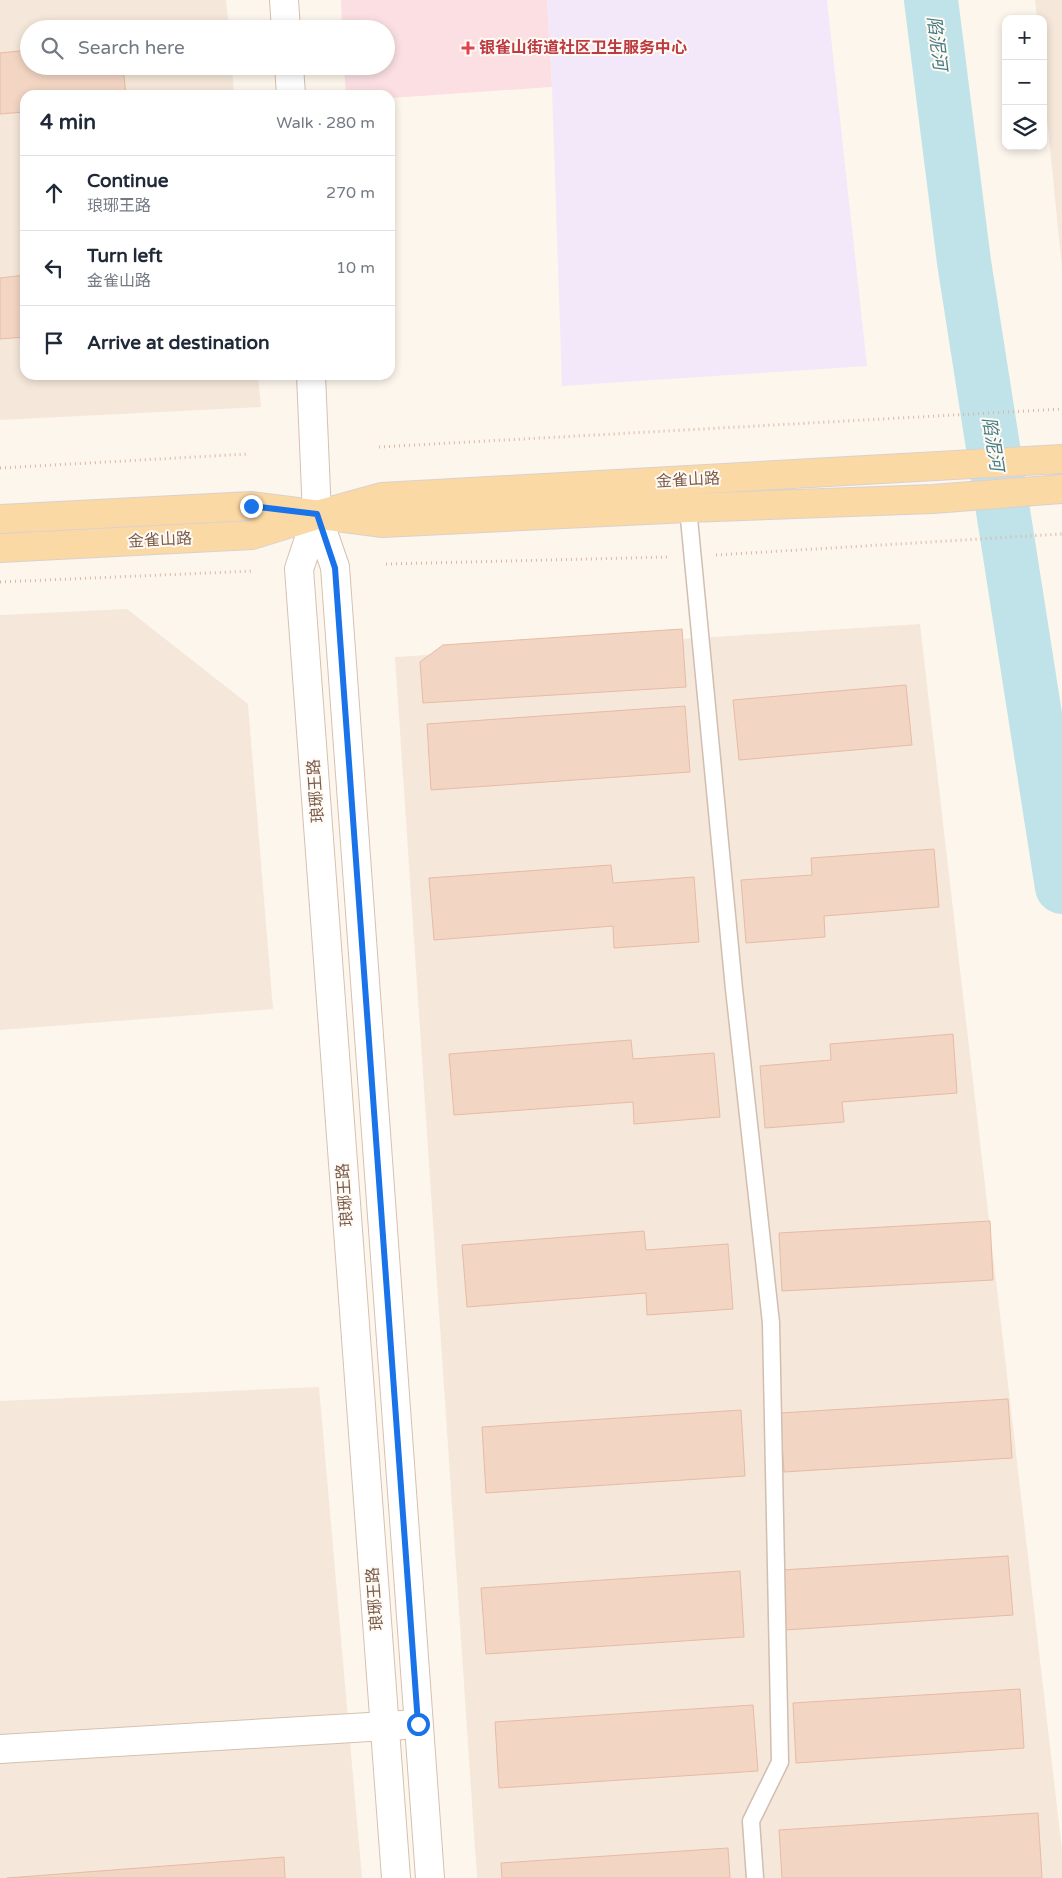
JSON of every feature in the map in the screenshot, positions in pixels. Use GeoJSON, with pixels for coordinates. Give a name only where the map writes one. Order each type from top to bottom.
{"type":"FeatureCollection","features":[{"type":"Feature","properties":{"kind":"main road"},"geometry":{"type":"LineString","coordinates":[[284,0],[285,20]]}},
{"type":"Feature","properties":{"kind":"main road"},"geometry":{"type":"LineString","coordinates":[[289,75],[290,90]]}},
{"type":"Feature","properties":{"kind":"main road","name":"琅琊王路"},"geometry":{"type":"LineString","coordinates":[[311,380],[317,514],[335,568],[430,1878]]}},
{"type":"Feature","properties":{"kind":"main road","name":"金雀山路"},"geometry":{"type":"LineString","coordinates":[[0,548],[252,536],[317,514],[382,496],[1062,459]]}},
{"type":"Feature","properties":{"kind":"main road","name":"金雀山路"},"geometry":{"type":"LineString","coordinates":[[0,519],[251,506],[384,522],[933,498],[1062,489]]}},
{"type":"Feature","properties":{"kind":"main road","name":"琅琊王路"},"geometry":{"type":"LineString","coordinates":[[317,514],[299,570],[396,1878]]}},
{"type":"Feature","properties":{"kind":"main road"},"geometry":{"type":"LineString","coordinates":[[0,1750],[385,1728],[418,1724]]}},
{"type":"Feature","properties":{"kind":"lane"},"geometry":{"type":"LineString","coordinates":[[688,508],[734,990],[771,1323],[780,1762],[751,1822],[755,1878]]}},
{"type":"Feature","properties":{"kind":"path"},"geometry":{"type":"LineString","coordinates":[[379,447],[1062,408]]}},
{"type":"Feature","properties":{"kind":"path"},"geometry":{"type":"LineString","coordinates":[[0,468],[248,454]]}},
{"type":"Feature","properties":{"kind":"path"},"geometry":{"type":"LineString","coordinates":[[386,564],[692,556],[1062,534]]}},
{"type":"Feature","properties":{"kind":"path"},"geometry":{"type":"LineString","coordinates":[[0,582],[254,572]]}},
{"type":"Feature","properties":{"kind":"shaded area"},"geometry":{"type":"Polygon","coordinates":[[[0,0],[226,0],[228,20],[20,20],[20,75],[233,75],[234,90],[20,90],[20,380],[258,380],[261,407],[0,420],[0,0]]]}},
{"type":"Feature","properties":{"kind":"shaded area","name":"银雀山街道社区卫生服务中心"},"geometry":{"type":"Polygon","coordinates":[[[341,0],[547,0],[552,87],[395,98],[395,90],[346,90],[345,75],[395,75],[395,20],[342,20],[341,0]]]}},
{"type":"Feature","properties":{"kind":"shaded area"},"geometry":{"type":"Polygon","coordinates":[[[547,0],[827,0],[867,366],[562,386],[552,87],[547,0]]]}},
{"type":"Feature","properties":{"kind":"shaded area"},"geometry":{"type":"Polygon","coordinates":[[[1035,0],[1062,0],[1062,268],[1047,119],[1047,15],[1037,15],[1035,0]]]}},
{"type":"Feature","properties":{"kind":"shaded area"},"geometry":{"type":"Polygon","coordinates":[[[127,609],[248,704],[273,1009],[0,1030],[0,615],[127,609]]]}},
{"type":"Feature","properties":{"kind":"shaded area"},"geometry":{"type":"Polygon","coordinates":[[[920,624],[1062,1850],[1062,1878],[477,1878],[395,657],[920,624]]]}},
{"type":"Feature","properties":{"kind":"shaded area"},"geometry":{"type":"Polygon","coordinates":[[[319,1387],[362,1878],[0,1878],[0,1401],[319,1387]]]}},
{"type":"Feature","properties":{"kind":"building"},"geometry":{"type":"Polygon","coordinates":[[[20,51],[20,75],[124,75],[125,90],[20,90],[20,112],[0,114],[0,53],[20,51]]]}},
{"type":"Feature","properties":{"kind":"building"},"geometry":{"type":"Polygon","coordinates":[[[20,276],[20,337],[0,339],[0,278],[20,276]]]}},
{"type":"Feature","properties":{"kind":"building"},"geometry":{"type":"Polygon","coordinates":[[[682,629],[686,687],[423,703],[420,662],[443,645],[682,629]]]}},
{"type":"Feature","properties":{"kind":"building"},"geometry":{"type":"Polygon","coordinates":[[[906,685],[912,745],[739,760],[733,700],[906,685]]]}},
{"type":"Feature","properties":{"kind":"building"},"geometry":{"type":"Polygon","coordinates":[[[685,706],[690,772],[431,790],[427,724],[685,706]]]}},
{"type":"Feature","properties":{"kind":"building"},"geometry":{"type":"Polygon","coordinates":[[[934,849],[939,907],[824,916],[825,937],[746,943],[741,880],[812,875],[811,858],[934,849]]]}},
{"type":"Feature","properties":{"kind":"building"},"geometry":{"type":"Polygon","coordinates":[[[611,865],[613,883],[694,877],[699,942],[614,948],[613,926],[434,940],[429,878],[611,865]]]}},
{"type":"Feature","properties":{"kind":"building"},"geometry":{"type":"Polygon","coordinates":[[[953,1034],[957,1093],[842,1102],[844,1122],[765,1128],[760,1066],[831,1060],[830,1044],[953,1034]]]}},
{"type":"Feature","properties":{"kind":"building"},"geometry":{"type":"Polygon","coordinates":[[[631,1040],[633,1059],[714,1053],[720,1117],[634,1124],[633,1102],[454,1115],[449,1054],[631,1040]]]}},
{"type":"Feature","properties":{"kind":"building"},"geometry":{"type":"Polygon","coordinates":[[[990,1221],[993,1280],[782,1291],[779,1233],[990,1221]]]}},
{"type":"Feature","properties":{"kind":"building"},"geometry":{"type":"Polygon","coordinates":[[[644,1231],[646,1250],[728,1244],[733,1309],[647,1315],[646,1293],[467,1307],[462,1245],[644,1231]]]}},
{"type":"Feature","properties":{"kind":"building"},"geometry":{"type":"Polygon","coordinates":[[[1008,1399],[1012,1458],[784,1472],[780,1413],[1008,1399]]]}},
{"type":"Feature","properties":{"kind":"building"},"geometry":{"type":"Polygon","coordinates":[[[741,1410],[745,1476],[486,1493],[482,1427],[741,1410]]]}},
{"type":"Feature","properties":{"kind":"building"},"geometry":{"type":"Polygon","coordinates":[[[1008,1556],[1013,1615],[785,1630],[781,1570],[1008,1556]]]}},
{"type":"Feature","properties":{"kind":"building"},"geometry":{"type":"Polygon","coordinates":[[[740,1571],[744,1637],[486,1654],[481,1588],[740,1571]]]}},
{"type":"Feature","properties":{"kind":"building"},"geometry":{"type":"Polygon","coordinates":[[[1020,1689],[1024,1748],[796,1763],[793,1703],[1020,1689]]]}},
{"type":"Feature","properties":{"kind":"building"},"geometry":{"type":"Polygon","coordinates":[[[753,1705],[758,1771],[499,1788],[495,1722],[753,1705]]]}},
{"type":"Feature","properties":{"kind":"building"},"geometry":{"type":"Polygon","coordinates":[[[1038,1813],[1042,1878],[782,1878],[779,1830],[1038,1813]]]}},
{"type":"Feature","properties":{"kind":"building"},"geometry":{"type":"Polygon","coordinates":[[[728,1848],[730,1878],[502,1878],[501,1863],[728,1848]]]}},
{"type":"Feature","properties":{"kind":"building"},"geometry":{"type":"Polygon","coordinates":[[[284,1857],[285,1878],[7,1878],[284,1857]]]}},
{"type":"Feature","properties":{"kind":"waterway","name":"陷泥河"},"geometry":{"type":"LineString","coordinates":[[931,0],[964,262],[1062,887]]}},
{"type":"Feature","properties":{"kind":"place","name":"银雀山街道社区卫生服务中心"},"geometry":{"type":"Point","coordinates":[468,48]}},
{"type":"Feature","properties":{"kind":"route"},"geometry":{"type":"LineString","coordinates":[[251,506],[317,514],[335,568],[418,1724]]}}]}
